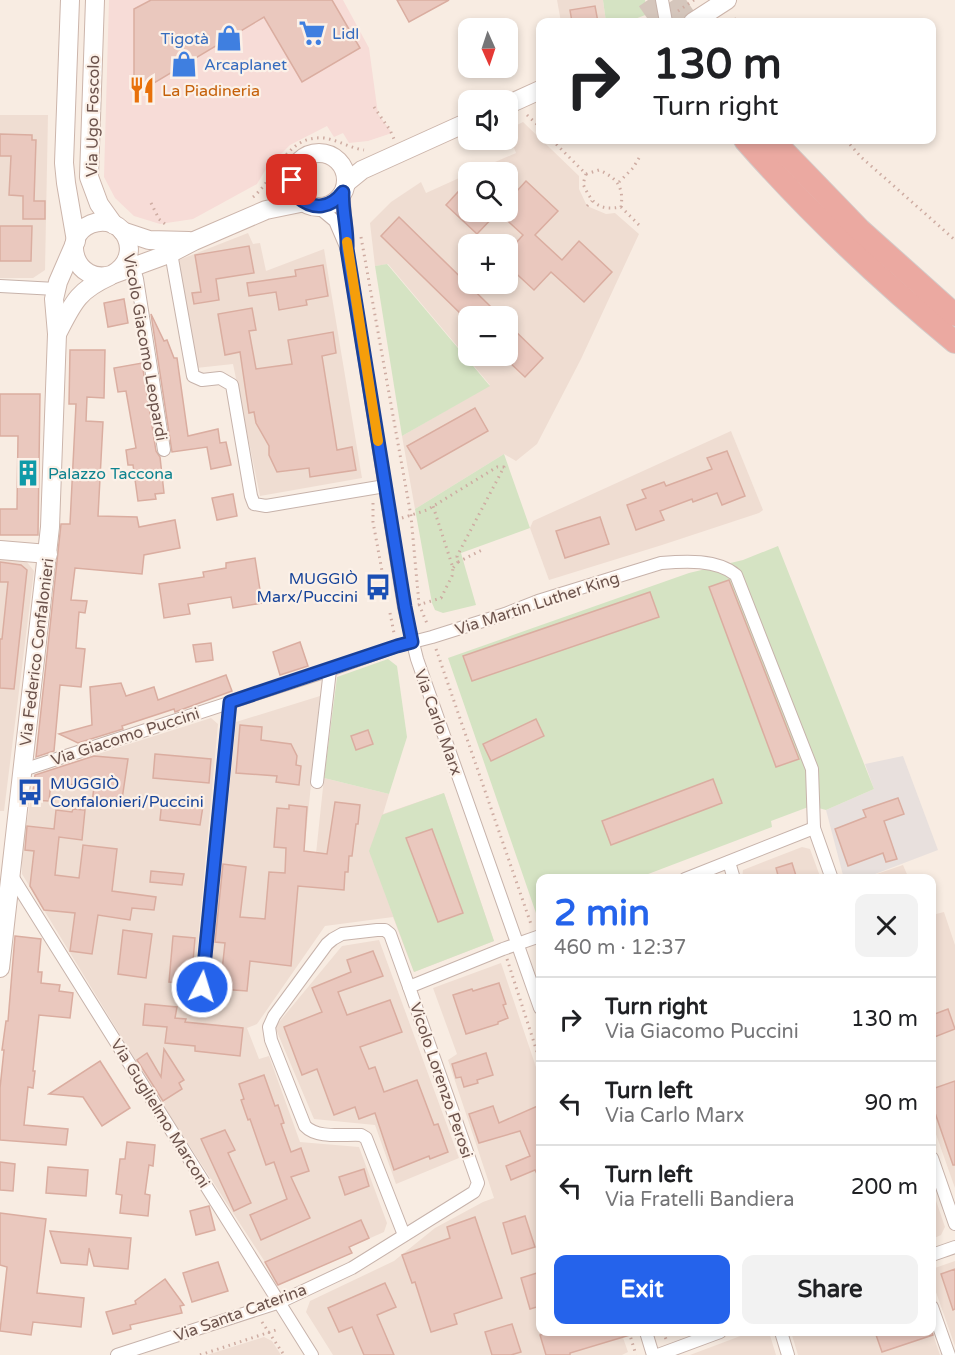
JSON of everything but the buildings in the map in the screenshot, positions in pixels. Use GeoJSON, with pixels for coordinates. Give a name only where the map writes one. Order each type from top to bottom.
{"type":"FeatureCollection","features":[{"type":"Feature","properties":{"kind":"highway"},"geometry":{"type":"LineString","coordinates":[[749,144],[800,200],[851,250],[955,342]]}},
{"type":"Feature","properties":{"kind":"highway"},"geometry":{"type":"LineString","coordinates":[[777,144],[860,231],[955,315]]}},
{"type":"Feature","properties":{"kind":"street","name":"Via Ugo Foscolo"},"geometry":{"type":"LineString","coordinates":[[70,0],[66,183],[75,227],[75,242]]}},
{"type":"Feature","properties":{"kind":"street","name":"Via Ugo Foscolo"},"geometry":{"type":"LineString","coordinates":[[95,0],[89,177],[99,204],[122,233]]}},
{"type":"Feature","properties":{"kind":"street"},"geometry":{"type":"LineString","coordinates":[[662,0],[665,18]]}},
{"type":"Feature","properties":{"kind":"street"},"geometry":{"type":"LineString","coordinates":[[699,18],[727,0]]}},
{"type":"Feature","properties":{"kind":"street"},"geometry":{"type":"LineString","coordinates":[[518,100],[536,92]]}},
{"type":"Feature","properties":{"kind":"street"},"geometry":{"type":"LineString","coordinates":[[266,210],[294,170],[304,159],[312,155],[322,154],[338,161],[363,162],[385,148],[458,125]]}},
{"type":"Feature","properties":{"kind":"street"},"geometry":{"type":"LineString","coordinates":[[294,170],[292,180],[298,197],[311,204],[334,202],[354,175],[385,148]]}},
{"type":"Feature","properties":{"kind":"street"},"geometry":{"type":"LineString","coordinates":[[338,161],[344,169],[345,188]]}},
{"type":"Feature","properties":{"kind":"street","name":"Via Carlo Marx"},"geometry":{"type":"LineString","coordinates":[[345,188],[347,249]]}},
{"type":"Feature","properties":{"kind":"street","name":"Via Federico Confalonieri"},"geometry":{"type":"LineString","coordinates":[[57,334],[79,295],[88,287],[266,210],[311,204]]}},
{"type":"Feature","properties":{"kind":"street","name":"Via Carlo Marx"},"geometry":{"type":"LineString","coordinates":[[311,204],[335,221],[347,249],[412,642],[536,996]]}},
{"type":"Feature","properties":{"kind":"street"},"geometry":{"type":"LineString","coordinates":[[122,233],[127,261],[121,269],[112,275],[96,276],[84,270],[76,258],[75,242],[81,231],[90,224],[103,222],[122,233],[149,240],[194,241]]}},
{"type":"Feature","properties":{"kind":"street","name":"Vicolo Giacomo Leopardi"},"geometry":{"type":"LineString","coordinates":[[122,233],[137,279],[164,450]]}},
{"type":"Feature","properties":{"kind":"street","name":"Via Federico Confalonieri"},"geometry":{"type":"LineString","coordinates":[[0,968],[2,927],[48,554],[57,334],[53,307],[56,289],[75,242]]}},
{"type":"Feature","properties":{"kind":"street"},"geometry":{"type":"LineString","coordinates":[[171,253],[193,376],[202,380],[220,378],[232,385],[254,504],[266,506],[385,486]]}},
{"type":"Feature","properties":{"kind":"street"},"geometry":{"type":"LineString","coordinates":[[0,286],[56,289]]}},
{"type":"Feature","properties":{"kind":"street"},"geometry":{"type":"LineString","coordinates":[[0,550],[48,554]]}},
{"type":"Feature","properties":{"kind":"street","name":"Via Martin Luther King"},"geometry":{"type":"LineString","coordinates":[[412,642],[661,563],[678,561],[727,567],[736,575],[812,769],[814,828],[830,874]]}},
{"type":"Feature","properties":{"kind":"street","name":"Via Giacomo Puccini"},"geometry":{"type":"LineString","coordinates":[[22,770],[412,642]]}},
{"type":"Feature","properties":{"kind":"street"},"geometry":{"type":"LineString","coordinates":[[317,782],[330,670]]}},
{"type":"Feature","properties":{"kind":"street"},"geometry":{"type":"LineString","coordinates":[[202,987],[230,702]]}},
{"type":"Feature","properties":{"kind":"street"},"geometry":{"type":"LineString","coordinates":[[698,874],[814,828]]}},
{"type":"Feature","properties":{"kind":"street"},"geometry":{"type":"LineString","coordinates":[[729,862],[733,874]]}},
{"type":"Feature","properties":{"kind":"street","name":"Via Guglielmo Marconi"},"geometry":{"type":"LineString","coordinates":[[10,872],[312,1355]]}},
{"type":"Feature","properties":{"kind":"street"},"geometry":{"type":"LineString","coordinates":[[404,1235],[366,1138],[361,1135],[318,1133],[310,1131],[305,1126],[271,1040],[269,1027],[274,1016],[327,944],[342,934],[385,930],[390,934],[409,987]]}},
{"type":"Feature","properties":{"kind":"street","name":"Vicolo Lorenzo Perosi"},"geometry":{"type":"LineString","coordinates":[[478,1183],[409,987],[536,938]]}},
{"type":"Feature","properties":{"kind":"street"},"geometry":{"type":"LineString","coordinates":[[936,1169],[955,1224]]}},
{"type":"Feature","properties":{"kind":"street","name":"Via Santa Caterina"},"geometry":{"type":"LineString","coordinates":[[117,1355],[280,1302],[352,1268],[474,1192],[478,1183]]}},
{"type":"Feature","properties":{"kind":"street"},"geometry":{"type":"LineString","coordinates":[[936,1254],[955,1247]]}},
{"type":"Feature","properties":{"kind":"street"},"geometry":{"type":"LineString","coordinates":[[936,1318],[949,1355]]}},
{"type":"Feature","properties":{"kind":"street"},"geometry":{"type":"LineString","coordinates":[[647,1336],[653,1355]]}},
{"type":"Feature","properties":{"kind":"street"},"geometry":{"type":"LineString","coordinates":[[658,1355],[709,1336]]}},
{"type":"Feature","properties":{"kind":"street"},"geometry":{"type":"LineString","coordinates":[[782,1336],[788,1355]]}},
{"type":"Feature","properties":{"kind":"path"},"geometry":{"type":"LineString","coordinates":[[250,200],[262,189],[285,156],[298,143],[321,138],[330,139],[354,149],[385,148],[390,130],[374,107]]}},
{"type":"Feature","properties":{"kind":"path"},"geometry":{"type":"LineString","coordinates":[[527,115],[536,124]]}},
{"type":"Feature","properties":{"kind":"path"},"geometry":{"type":"LineString","coordinates":[[556,144],[586,174]]}},
{"type":"Feature","properties":{"kind":"path"},"geometry":{"type":"LineString","coordinates":[[850,144],[861,157],[955,240]]}},
{"type":"Feature","properties":{"kind":"path"},"geometry":{"type":"LineString","coordinates":[[619,182],[639,158]]}},
{"type":"Feature","properties":{"kind":"path"},"geometry":{"type":"LineString","coordinates":[[586,174],[599,170],[619,182],[623,194],[621,207]]}},
{"type":"Feature","properties":{"kind":"path"},"geometry":{"type":"LineString","coordinates":[[586,174],[583,184],[592,201],[608,209],[621,207]]}},
{"type":"Feature","properties":{"kind":"path"},"geometry":{"type":"LineString","coordinates":[[587,206],[592,201]]}},
{"type":"Feature","properties":{"kind":"path"},"geometry":{"type":"LineString","coordinates":[[151,203],[159,219],[168,226]]}},
{"type":"Feature","properties":{"kind":"path"},"geometry":{"type":"LineString","coordinates":[[621,207],[639,225]]}},
{"type":"Feature","properties":{"kind":"path"},"geometry":{"type":"LineString","coordinates":[[360,228],[411,516],[419,604],[536,931]]}},
{"type":"Feature","properties":{"kind":"path"},"geometry":{"type":"LineString","coordinates":[[347,249],[363,247]]}},
{"type":"Feature","properties":{"kind":"path"},"geometry":{"type":"LineString","coordinates":[[411,516],[433,506],[497,467],[504,467],[457,556],[458,562]]}},
{"type":"Feature","properties":{"kind":"path"},"geometry":{"type":"LineString","coordinates":[[419,604],[441,598],[452,576],[453,568],[433,506]]}},
{"type":"Feature","properties":{"kind":"path"},"geometry":{"type":"LineString","coordinates":[[453,568],[458,562],[482,550]]}},
{"type":"Feature","properties":{"kind":"path"},"geometry":{"type":"LineString","coordinates":[[255,1310],[284,1355]]}},
{"type":"Feature","properties":{"kind":"path"},"geometry":{"type":"LineString","coordinates":[[200,1355],[270,1333],[292,1323]]}},
{"type":"Feature","properties":{"kind":"path"},"geometry":{"type":"LineString","coordinates":[[630,1336],[636,1355]]}},
{"type":"Feature","properties":{"kind":"shaded area"},"geometry":{"type":"Polygon","coordinates":[[[109,0],[343,0],[369,48],[378,114],[392,133],[368,141],[349,143],[343,133],[334,137],[327,126],[290,145],[266,169],[257,184],[193,219],[160,224],[134,216],[115,198],[104,177],[109,0]]]}},
{"type":"Feature","properties":{"kind":"shaded area"},"geometry":{"type":"Polygon","coordinates":[[[557,0],[603,0],[605,18],[560,18],[557,0]]]}},
{"type":"Feature","properties":{"kind":"shaded area"},"geometry":{"type":"Polygon","coordinates":[[[0,115],[48,115],[45,270],[33,278],[0,278],[0,115]]]}},
{"type":"Feature","properties":{"kind":"shaded area"},"geometry":{"type":"Polygon","coordinates":[[[523,122],[536,135],[536,144],[546,144],[579,176],[579,189],[587,206],[606,214],[615,213],[639,234],[581,359],[537,444],[516,461],[504,454],[415,509],[402,436],[490,385],[474,366],[518,366],[518,306],[458,306],[458,347],[388,264],[375,266],[370,223],[391,202],[421,182],[426,193],[458,179],[458,222],[518,222],[518,162],[495,162],[516,153],[518,124],[523,122]]]}},
{"type":"Feature","properties":{"kind":"shaded area"},"geometry":{"type":"Polygon","coordinates":[[[248,233],[253,244],[260,243],[266,271],[324,249],[362,478],[260,496],[233,364],[196,368],[179,260],[248,233]]]}},
{"type":"Feature","properties":{"kind":"shaded area"},"geometry":{"type":"Polygon","coordinates":[[[731,431],[763,510],[662,545],[549,580],[530,528],[533,521],[731,431]]]}},
{"type":"Feature","properties":{"kind":"shaded area"},"geometry":{"type":"Polygon","coordinates":[[[0,559],[26,561],[34,571],[4,811],[0,811],[0,559]]]}},
{"type":"Feature","properties":{"kind":"shaded area"},"geometry":{"type":"Polygon","coordinates":[[[320,696],[303,863],[315,863],[324,778],[389,794],[383,814],[444,793],[494,941],[414,972],[393,917],[325,926],[257,1024],[247,1028],[259,1059],[269,1056],[300,1142],[359,1147],[387,1223],[384,1232],[350,1247],[352,1253],[276,1286],[265,1262],[161,1102],[22,874],[22,850],[35,774],[211,718],[218,724],[193,996],[208,998],[236,722],[320,696]]]}},
{"type":"Feature","properties":{"kind":"shaded area"},"geometry":{"type":"Polygon","coordinates":[[[903,756],[938,850],[875,874],[843,874],[826,810],[874,789],[865,764],[903,756]]]}},
{"type":"Feature","properties":{"kind":"shaded area"},"geometry":{"type":"Polygon","coordinates":[[[802,847],[810,849],[819,874],[743,874],[743,870],[802,847]]]}},
{"type":"Feature","properties":{"kind":"shaded area"},"geometry":{"type":"Polygon","coordinates":[[[903,865],[907,874],[877,874],[903,865]]]}},
{"type":"Feature","properties":{"kind":"shaded area"},"geometry":{"type":"Polygon","coordinates":[[[944,912],[955,945],[955,1188],[936,1134],[936,914],[944,912]]]}},
{"type":"Feature","properties":{"kind":"shaded area"},"geometry":{"type":"Polygon","coordinates":[[[379,940],[459,1158],[396,1184],[375,1125],[314,1119],[275,1027],[342,946],[379,940]]]}},
{"type":"Feature","properties":{"kind":"shaded area"},"geometry":{"type":"Polygon","coordinates":[[[501,963],[536,1067],[536,1336],[622,1336],[628,1352],[622,1355],[333,1355],[306,1312],[310,1301],[394,1261],[435,1228],[494,1198],[448,1060],[457,1054],[433,988],[501,963]]]}},
{"type":"Feature","properties":{"kind":"shaded area"},"geometry":{"type":"Polygon","coordinates":[[[936,1201],[945,1227],[941,1235],[936,1237],[936,1201]]]}},
{"type":"Feature","properties":{"kind":"shaded area"},"geometry":{"type":"Polygon","coordinates":[[[955,1261],[955,1346],[936,1292],[936,1268],[955,1261]]]}},
{"type":"Feature","properties":{"kind":"shaded area"},"geometry":{"type":"Polygon","coordinates":[[[740,1336],[770,1336],[776,1355],[690,1355],[740,1336]]]}},
{"type":"Feature","properties":{"kind":"shaded area"},"geometry":{"type":"Polygon","coordinates":[[[792,1336],[934,1336],[940,1355],[798,1355],[792,1336]]]}},
{"type":"Feature","properties":{"kind":"shaded area"},"geometry":{"type":"Polygon","coordinates":[[[264,1337],[272,1341],[281,1355],[207,1355],[264,1337]]]}},
{"type":"Feature","properties":{"kind":"green space"},"geometry":{"type":"Polygon","coordinates":[[[603,0],[645,0],[648,14],[638,18],[605,18],[603,0]]]}},
{"type":"Feature","properties":{"kind":"green space"},"geometry":{"type":"Polygon","coordinates":[[[387,264],[458,348],[458,366],[473,366],[490,386],[402,436],[375,266],[387,264]]]}},
{"type":"Feature","properties":{"kind":"green space"},"geometry":{"type":"Polygon","coordinates":[[[504,454],[530,528],[461,553],[476,605],[443,613],[435,610],[415,509],[504,454]]]}},
{"type":"Feature","properties":{"kind":"green space"},"geometry":{"type":"Polygon","coordinates":[[[778,546],[874,789],[826,810],[811,806],[771,821],[772,827],[648,874],[536,874],[536,913],[448,658],[689,573],[743,560],[778,546]]]}},
{"type":"Feature","properties":{"kind":"green space"},"geometry":{"type":"Polygon","coordinates":[[[388,659],[397,666],[407,737],[389,794],[324,778],[337,677],[388,659]]]}},
{"type":"Feature","properties":{"kind":"green space"},"geometry":{"type":"Polygon","coordinates":[[[444,793],[494,941],[414,972],[369,851],[382,815],[444,793]]]}},
{"type":"Feature","properties":{"kind":"tunnel"},"geometry":{"type":"LineString","coordinates":[[648,0],[660,18]]}},
{"type":"Feature","properties":{"kind":"tunnel"},"geometry":{"type":"LineString","coordinates":[[673,0],[685,18]]}},
{"type":"Feature","properties":{"kind":"slow traffic"},"geometry":{"type":"LineString","coordinates":[[347,242],[378,441]]}},
{"type":"Feature","properties":{"kind":"place","name":"Lidl"},"geometry":{"type":"Point","coordinates":[312,33]}},
{"type":"Feature","properties":{"kind":"place","name":"Tigotà"},"geometry":{"type":"Point","coordinates":[229,38]}},
{"type":"Feature","properties":{"kind":"place","name":"Arcaplanet"},"geometry":{"type":"Point","coordinates":[184,64]}},
{"type":"Feature","properties":{"kind":"place","name":"La Piadineria"},"geometry":{"type":"Point","coordinates":[142,90]}},
{"type":"Feature","properties":{"kind":"place","name":"Palazzo Taccona"},"geometry":{"type":"Point","coordinates":[28,473]}},
{"type":"Feature","properties":{"kind":"place","name":"MUGGIÒ Marx/Puccini"},"geometry":{"type":"Point","coordinates":[378,587]}},
{"type":"Feature","properties":{"kind":"place","name":"MUGGIÒ Confalonieri/Puccini"},"geometry":{"type":"Point","coordinates":[30,792]}},
{"type":"Feature","properties":{"kind":"route"},"geometry":{"type":"LineString","coordinates":[[202,987],[230,702],[412,642],[347,249],[343,192],[338,200],[330,205],[314,206],[298,197],[292,180]]}}]}
